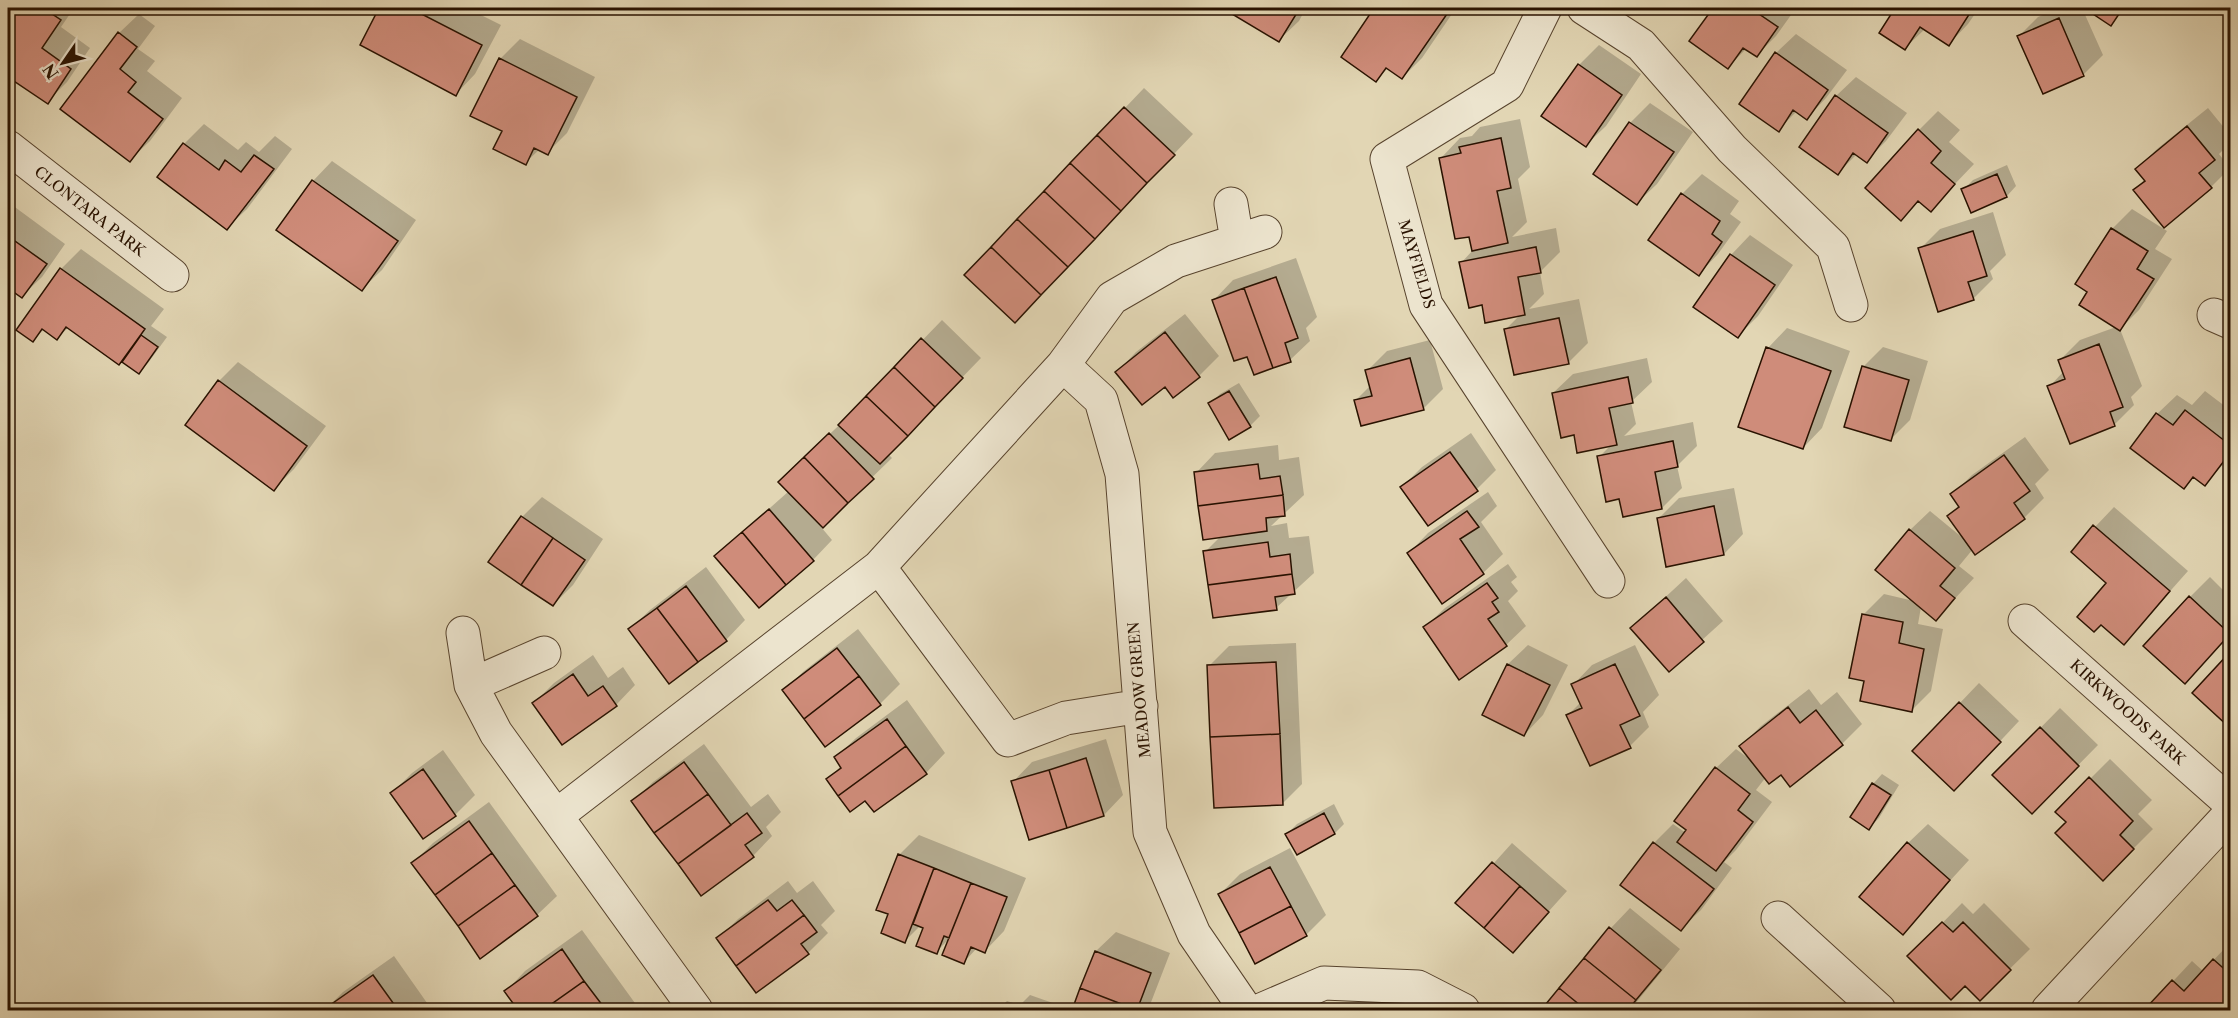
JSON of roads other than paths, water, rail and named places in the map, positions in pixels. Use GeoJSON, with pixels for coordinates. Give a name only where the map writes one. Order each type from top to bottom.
{"type":"FeatureCollection","features":[{"type":"Feature","properties":{"kind":"street","name":"MAYFIELDS"},"geometry":{"type":"LineString","coordinates":[[1545,8],[1506,86],[1387,159],[1426,305],[1608,581]]}},
{"type":"Feature","properties":{"kind":"street"},"geometry":{"type":"LineString","coordinates":[[1584,8],[1641,45],[1732,149],[1833,248],[1851,305]]}},
{"type":"Feature","properties":{"kind":"street","name":"CLONTARA PARK"},"geometry":{"type":"LineString","coordinates":[[8,147],[172,275]]}},
{"type":"Feature","properties":{"kind":"street"},"geometry":{"type":"LineString","coordinates":[[556,816],[879,567],[1063,365],[1112,298],[1176,261],[1251,237],[1231,204]]}},
{"type":"Feature","properties":{"kind":"street","name":"MEADOW GREEN"},"geometry":{"type":"LineString","coordinates":[[1063,365],[1101,399],[1122,474],[1150,832],[1194,934],[1246,1011]]}},
{"type":"Feature","properties":{"kind":"street"},"geometry":{"type":"LineString","coordinates":[[879,567],[1008,740],[1066,718],[1141,706]]}},
{"type":"Feature","properties":{"kind":"street","name":"KIRKWOODS PARK"},"geometry":{"type":"LineString","coordinates":[[2025,621],[2230,803]]}},
{"type":"Feature","properties":{"kind":"street"},"geometry":{"type":"LineString","coordinates":[[464,633],[471,685],[496,733],[696,1011]]}},
{"type":"Feature","properties":{"kind":"street"},"geometry":{"type":"LineString","coordinates":[[471,685],[544,652]]}},
{"type":"Feature","properties":{"kind":"street"},"geometry":{"type":"LineString","coordinates":[[2048,1011],[2230,814]]}},
{"type":"Feature","properties":{"kind":"street"},"geometry":{"type":"LineString","coordinates":[[1778,918],[1880,1011]]}},
{"type":"Feature","properties":{"kind":"street"},"geometry":{"type":"LineString","coordinates":[[1261,1011],[1324,983],[1418,987],[1462,1011]]}}]}
